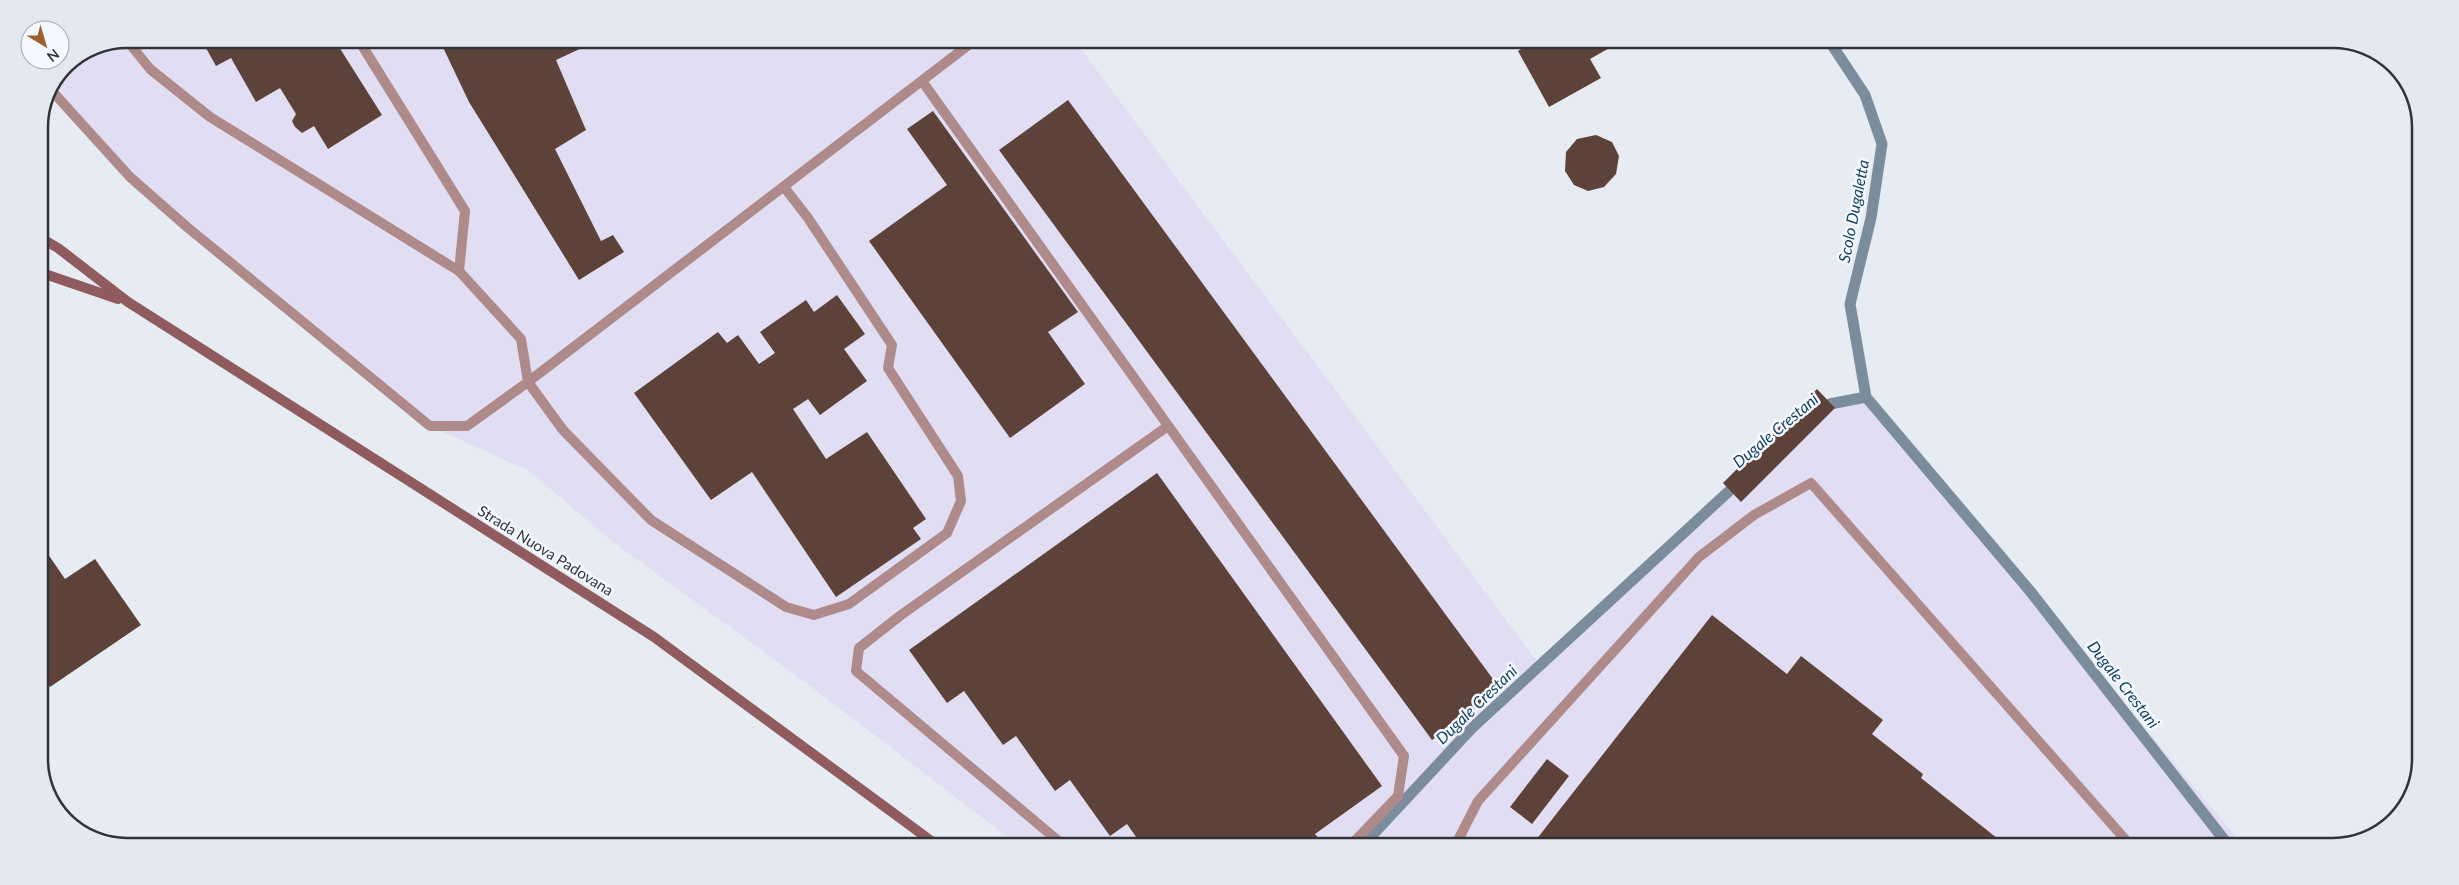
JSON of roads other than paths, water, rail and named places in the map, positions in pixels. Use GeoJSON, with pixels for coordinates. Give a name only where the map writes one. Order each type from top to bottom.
{"type":"FeatureCollection","features":[{"type":"Feature","properties":{"kind":"main road"},"geometry":{"type":"LineString","coordinates":[[48,242],[128,302]]}},
{"type":"Feature","properties":{"kind":"main road"},"geometry":{"type":"LineString","coordinates":[[48,275],[128,302]]}},
{"type":"Feature","properties":{"kind":"main road","name":"Strada Nuova Padovana"},"geometry":{"type":"LineString","coordinates":[[128,302],[654,637],[927,838]]}},
{"type":"Feature","properties":{"kind":"street"},"geometry":{"type":"LineString","coordinates":[[133,48],[150,69],[210,117],[459,271],[521,339],[528,382],[563,430],[651,520],[786,607],[814,615],[849,604],[947,533],[961,501],[958,476],[888,368],[892,345],[808,218],[784,187]]}},
{"type":"Feature","properties":{"kind":"street"},"geometry":{"type":"LineString","coordinates":[[364,48],[465,211],[459,271]]}},
{"type":"Feature","properties":{"kind":"street"},"geometry":{"type":"LineString","coordinates":[[55,94],[130,177],[187,227],[430,426],[466,426],[528,382],[965,48]]}},
{"type":"Feature","properties":{"kind":"street"},"geometry":{"type":"LineString","coordinates":[[922,81],[1404,756],[1398,796],[1358,838]]}},
{"type":"Feature","properties":{"kind":"street"},"geometry":{"type":"LineString","coordinates":[[1055,838],[856,671],[859,648],[901,615],[1168,426]]}},
{"type":"Feature","properties":{"kind":"street"},"geometry":{"type":"LineString","coordinates":[[1459,838],[1478,801],[1699,557],[1754,515],[1812,483],[2124,838]]}},
{"type":"Feature","properties":{"kind":"waterway","name":"Scolo Dugaletta"},"geometry":{"type":"LineString","coordinates":[[1834,48],[1865,95],[1882,144],[1871,218],[1850,304],[1866,397]]}},
{"type":"Feature","properties":{"kind":"waterway","name":"Dugale Crestani"},"geometry":{"type":"LineString","coordinates":[[1821,412],[1830,404],[1866,397],[2030,591],[2223,838]]}},
{"type":"Feature","properties":{"kind":"waterway","name":"Dugale Crestani"},"geometry":{"type":"LineString","coordinates":[[1370,838],[1472,728],[1740,481]]}}]}
